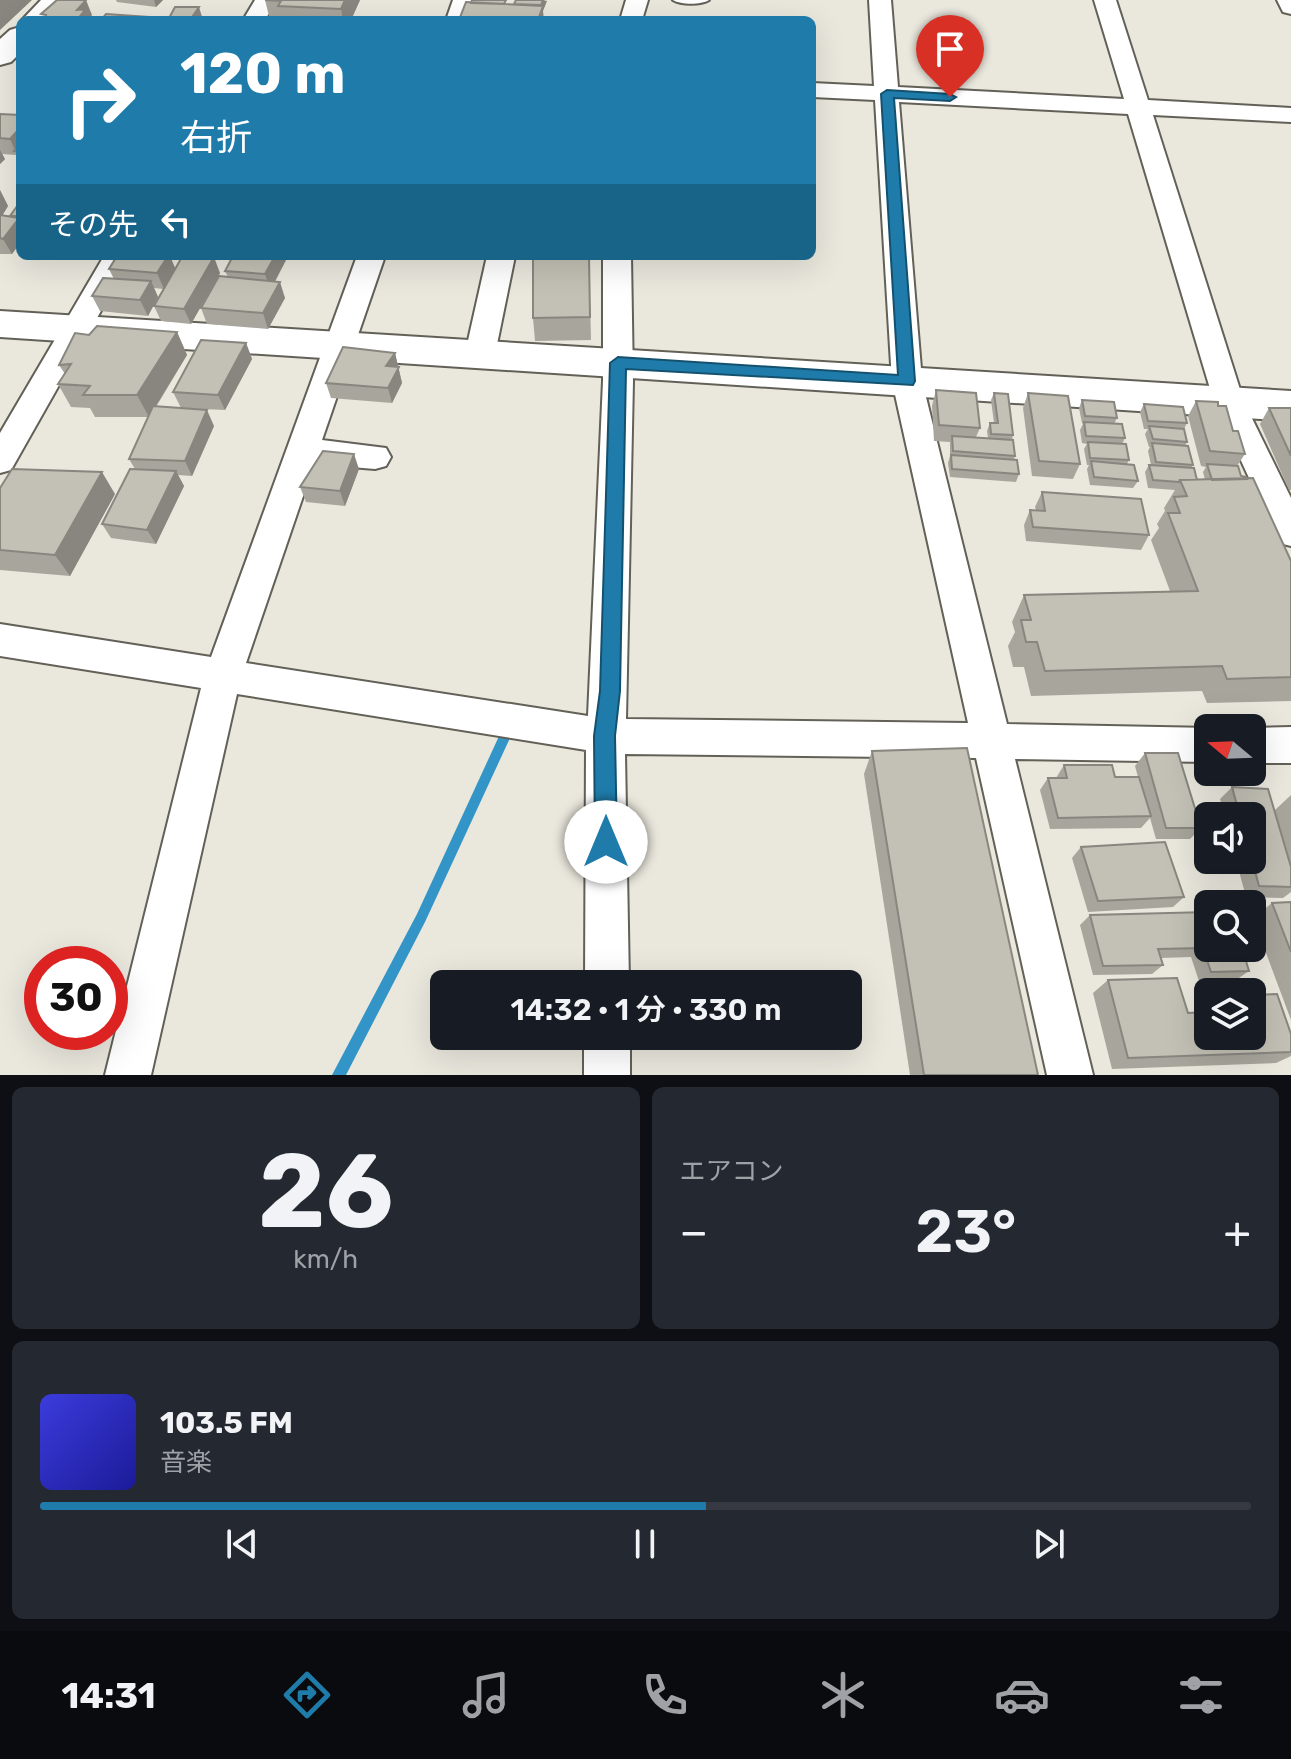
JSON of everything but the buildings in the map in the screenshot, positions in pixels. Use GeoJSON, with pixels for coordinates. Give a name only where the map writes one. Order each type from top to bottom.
{"type":"FeatureCollection","features":[{"type":"Feature","properties":{"kind":"street"},"geometry":{"type":"LineString","coordinates":[[40,16],[57,0]]}},
{"type":"Feature","properties":{"kind":"street"},"geometry":{"type":"LineString","coordinates":[[880,0],[907,381],[1070,1075]]}},
{"type":"Feature","properties":{"kind":"street"},"geometry":{"type":"LineString","coordinates":[[1105,0],[1229,402],[1291,533]]}},
{"type":"Feature","properties":{"kind":"street"},"geometry":{"type":"LineString","coordinates":[[1288,0],[1291,7]]}},
{"type":"Feature","properties":{"kind":"street"},"geometry":{"type":"LineString","coordinates":[[816,90],[1291,115]]}},
{"type":"Feature","properties":{"kind":"street"},"geometry":{"type":"LineString","coordinates":[[0,461],[116,260]]}},
{"type":"Feature","properties":{"kind":"street"},"geometry":{"type":"LineString","coordinates":[[128,1075],[223,675],[370,260]]}},
{"type":"Feature","properties":{"kind":"street"},"geometry":{"type":"LineString","coordinates":[[480,354],[500,260]]}},
{"type":"Feature","properties":{"kind":"street"},"geometry":{"type":"LineString","coordinates":[[607,970],[605,736],[610,691],[618,363],[617,260]]}},
{"type":"Feature","properties":{"kind":"street"},"geometry":{"type":"LineString","coordinates":[[0,324],[1291,406]]}},
{"type":"Feature","properties":{"kind":"street"},"geometry":{"type":"LineString","coordinates":[[303,451],[375,457]]}},
{"type":"Feature","properties":{"kind":"street"},"geometry":{"type":"LineString","coordinates":[[0,640],[605,736],[1194,744]]}},
{"type":"Feature","properties":{"kind":"street"},"geometry":{"type":"LineString","coordinates":[[1266,745],[1291,745]]}},
{"type":"Feature","properties":{"kind":"street"},"geometry":{"type":"LineString","coordinates":[[607,1050],[607,1075]]}},
{"type":"Feature","properties":{"kind":"lane"},"geometry":{"type":"LineString","coordinates":[[678,0],[704,0]]}},
{"type":"Feature","properties":{"kind":"waterway"},"geometry":{"type":"LineString","coordinates":[[339,1075],[421,918],[510,725]]}},
{"type":"Feature","properties":{"kind":"route"},"geometry":{"type":"LineString","coordinates":[[606,842],[605,736],[610,691],[618,363],[907,381],[887,94],[950,97]]}}]}
